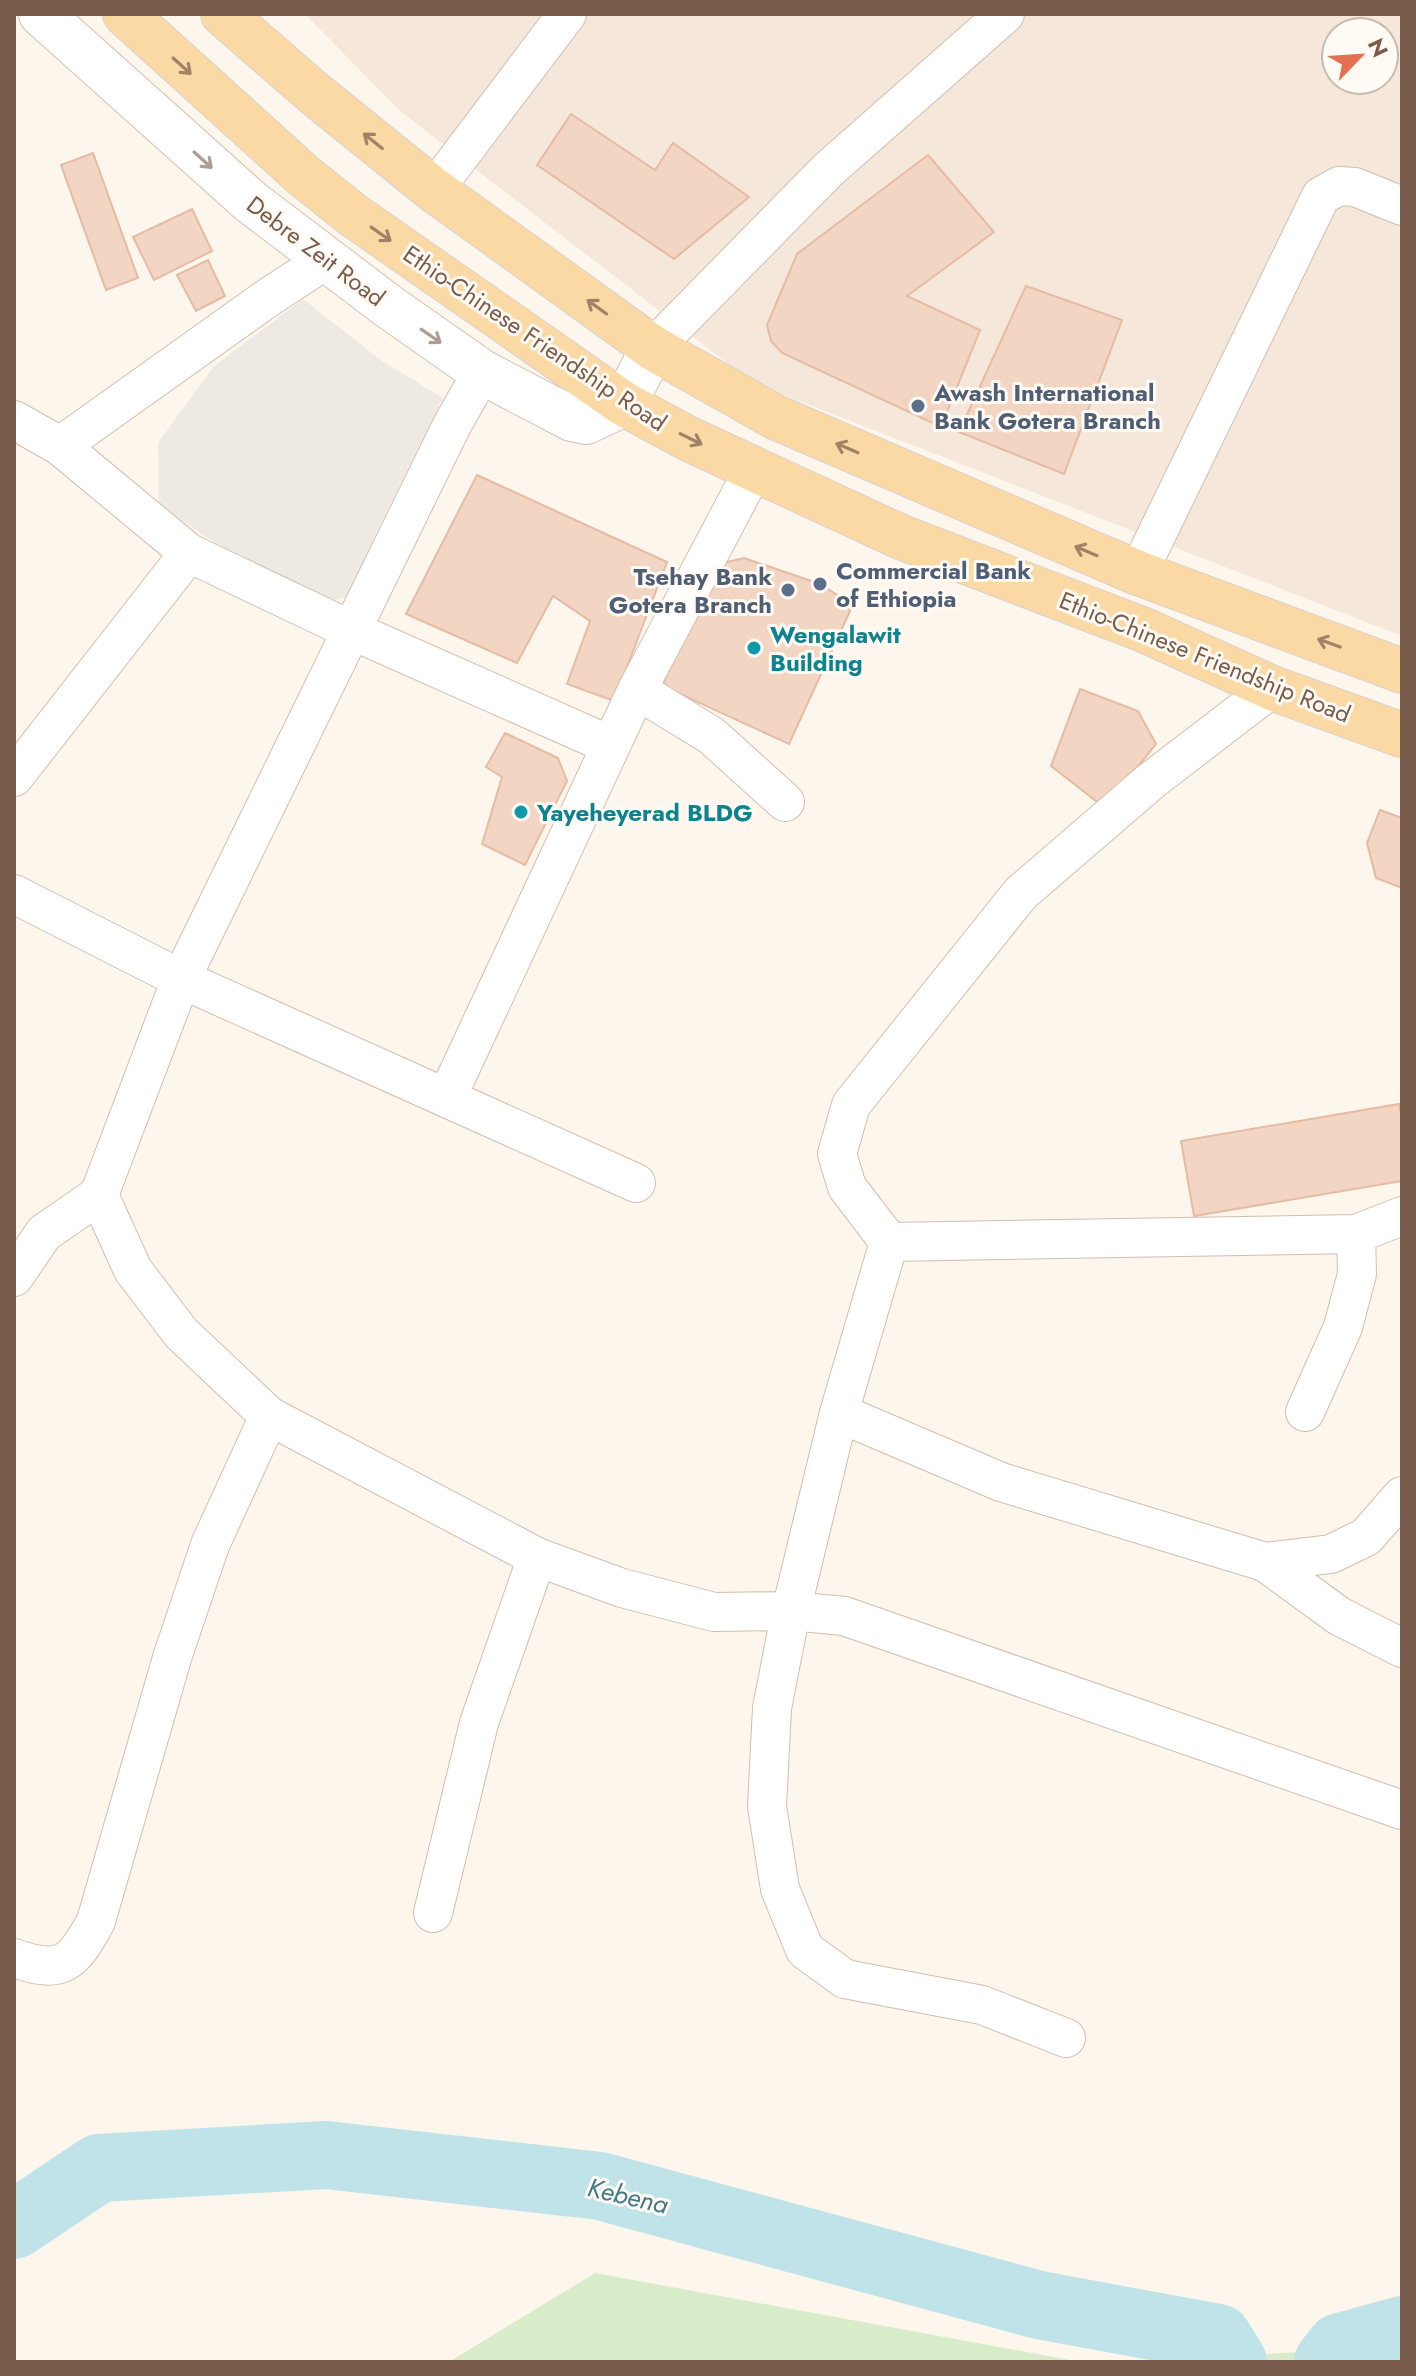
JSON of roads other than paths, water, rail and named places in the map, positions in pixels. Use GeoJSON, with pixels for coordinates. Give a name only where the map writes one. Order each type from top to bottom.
{"type":"FeatureCollection","features":[{"type":"Feature","properties":{"kind":"main road","name":"Debre Zeit Road"},"geometry":{"type":"LineString","coordinates":[[41,14],[251,202],[482,372],[572,419],[586,422],[624,404]]}},
{"type":"Feature","properties":{"kind":"main road","name":"Ethio-Chinese Friendship Road"},"geometry":{"type":"LineString","coordinates":[[125,14],[304,176],[353,215],[624,404],[689,439],[901,537],[1144,630],[1272,688],[1402,735]]}},
{"type":"Feature","properties":{"kind":"main road"},"geometry":{"type":"LineString","coordinates":[[223,14],[315,94],[434,190],[653,348],[775,417],[1138,573],[1393,660]]}},
{"type":"Feature","properties":{"kind":"main road"},"geometry":{"type":"LineString","coordinates":[[624,404],[653,348]]}},
{"type":"Feature","properties":{"kind":"street"},"geometry":{"type":"LineString","coordinates":[[434,190],[567,14]]}},
{"type":"Feature","properties":{"kind":"street"},"geometry":{"type":"LineString","coordinates":[[653,348],[828,170],[1005,14]]}},
{"type":"Feature","properties":{"kind":"street"},"geometry":{"type":"LineString","coordinates":[[1138,573],[1321,196],[1339,186],[1355,187],[1402,206]]}},
{"type":"Feature","properties":{"kind":"street"},"geometry":{"type":"LineString","coordinates":[[60,446],[327,259]]}},
{"type":"Feature","properties":{"kind":"street"},"geometry":{"type":"LineString","coordinates":[[14,1277],[44,1233],[99,1195],[181,979],[452,425],[482,372]]}},
{"type":"Feature","properties":{"kind":"street"},"geometry":{"type":"LineString","coordinates":[[14,420],[60,446],[189,553],[353,631],[610,745]]}},
{"type":"Feature","properties":{"kind":"street"},"geometry":{"type":"LineString","coordinates":[[447,1097],[610,745],[754,469]]}},
{"type":"Feature","properties":{"kind":"street"},"geometry":{"type":"LineString","coordinates":[[14,777],[189,553]]}},
{"type":"Feature","properties":{"kind":"street"},"geometry":{"type":"LineString","coordinates":[[889,1242],[847,1187],[837,1154],[851,1105],[1021,893],[1151,781],[1272,688]]}},
{"type":"Feature","properties":{"kind":"street"},"geometry":{"type":"LineString","coordinates":[[637,690],[712,736],[785,802]]}},
{"type":"Feature","properties":{"kind":"street"},"geometry":{"type":"LineString","coordinates":[[14,894],[181,979],[636,1183]]}},
{"type":"Feature","properties":{"kind":"street"},"geometry":{"type":"LineString","coordinates":[[99,1195],[133,1270],[181,1333],[269,1416],[537,1557],[622,1588],[714,1612],[791,1611],[844,1616],[1402,1810]]}},
{"type":"Feature","properties":{"kind":"street"},"geometry":{"type":"LineString","coordinates":[[889,1242],[1356,1234],[1402,1216]]}},
{"type":"Feature","properties":{"kind":"street"},"geometry":{"type":"LineString","coordinates":[[1305,1412],[1343,1327],[1357,1274],[1356,1234]]}},
{"type":"Feature","properties":{"kind":"street"},"geometry":{"type":"LineString","coordinates":[[889,1242],[839,1413],[791,1611],[772,1708],[767,1806],[780,1889],[805,1950],[845,1979],[982,2005],[1066,2038]]}},
{"type":"Feature","properties":{"kind":"street"},"geometry":{"type":"LineString","coordinates":[[839,1413],[1001,1482],[1265,1562],[1339,1616],[1402,1648]]}},
{"type":"Feature","properties":{"kind":"street"},"geometry":{"type":"LineString","coordinates":[[14,1958],[39,1967],[61,1964],[81,1950],[96,1921],[172,1658],[206,1559],[269,1416]]}},
{"type":"Feature","properties":{"kind":"street"},"geometry":{"type":"LineString","coordinates":[[1265,1562],[1331,1554],[1366,1537],[1402,1496]]}},
{"type":"Feature","properties":{"kind":"street"},"geometry":{"type":"LineString","coordinates":[[433,1913],[479,1723],[537,1557]]}},
{"type":"Feature","properties":{"kind":"waterway","name":"Kebena"},"geometry":{"type":"LineString","coordinates":[[14,2225],[99,2168],[326,2155],[600,2186],[1039,2305],[1218,2338],[1233,2362]]}},
{"type":"Feature","properties":{"kind":"waterway","name":"Kebena"},"geometry":{"type":"LineString","coordinates":[[1328,2362],[1340,2347],[1402,2330]]}},
{"type":"Feature","properties":{"kind":"place","name":"Awash International Bank Gotera Branch"},"geometry":{"type":"Point","coordinates":[918,406]}},
{"type":"Feature","properties":{"kind":"place","name":"Commercial Bank of Ethiopia"},"geometry":{"type":"Point","coordinates":[820,584]}},
{"type":"Feature","properties":{"kind":"place","name":"Tsehay Bank Gotera Branch"},"geometry":{"type":"Point","coordinates":[788,590]}},
{"type":"Feature","properties":{"kind":"place","name":"Wengalawit Building"},"geometry":{"type":"Point","coordinates":[754,648]}},
{"type":"Feature","properties":{"kind":"place","name":"Yayeheyerad BLDG"},"geometry":{"type":"Point","coordinates":[521,812]}}]}
